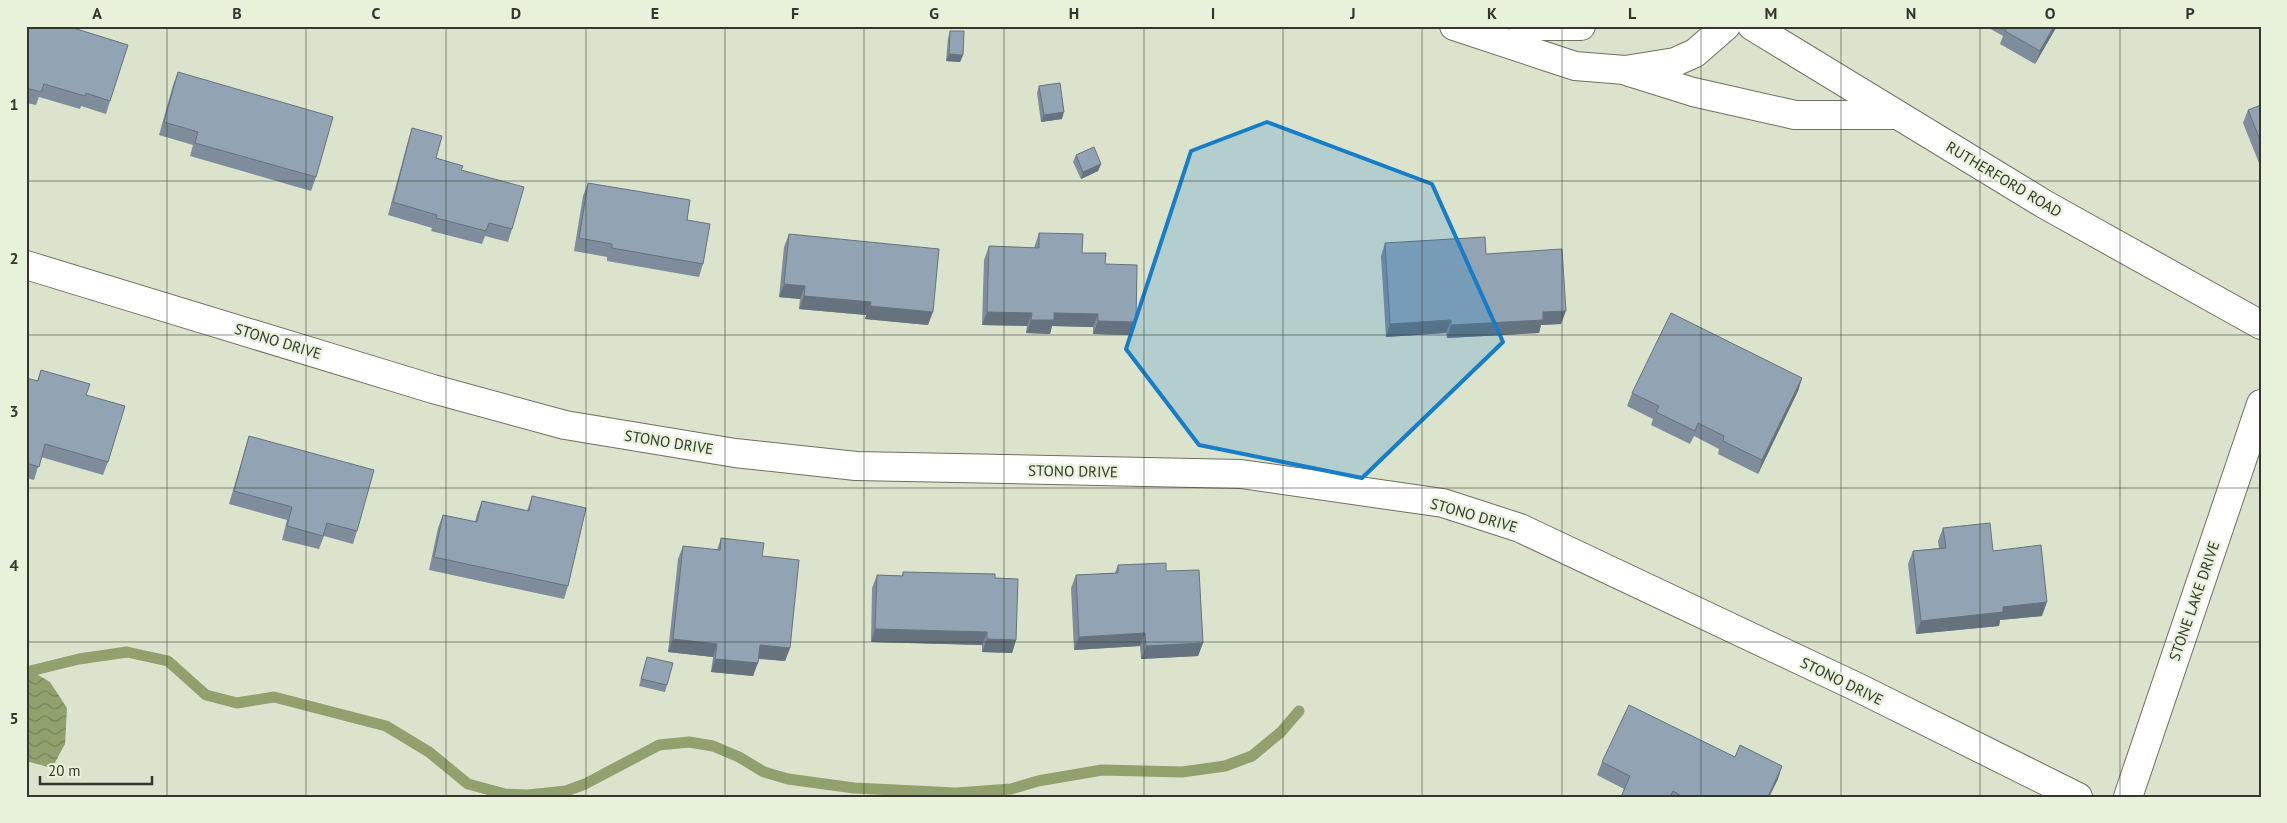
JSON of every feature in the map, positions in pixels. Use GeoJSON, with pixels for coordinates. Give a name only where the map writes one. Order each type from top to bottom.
{"type":"FeatureCollection","features":[{"type":"Feature","properties":{"kind":"street"},"geometry":{"type":"LineString","coordinates":[[1454,26],[1575,66],[1626,70],[1693,92],[1795,116],[1897,115]]}},
{"type":"Feature","properties":{"kind":"street"},"geometry":{"type":"LineString","coordinates":[[1523,26],[1581,26]]}},
{"type":"Feature","properties":{"kind":"street"},"geometry":{"type":"LineString","coordinates":[[1626,70],[1675,62],[1695,53],[1726,26]]}},
{"type":"Feature","properties":{"kind":"street","name":"RUTHERFORD ROAD"},"geometry":{"type":"LineString","coordinates":[[1752,26],[2044,204],[2261,325]]}},
{"type":"Feature","properties":{"kind":"street","name":"STONO DRIVE"},"geometry":{"type":"LineString","coordinates":[[26,265],[433,388],[565,425],[735,453],[856,466],[1241,474],[1443,503],[1520,528],[1858,688],[2078,797]]}},
{"type":"Feature","properties":{"kind":"street","name":"STONE LAKE DRIVE"},"geometry":{"type":"LineString","coordinates":[[2128,797],[2261,404]]}},
{"type":"Feature","properties":{"kind":"highlighted area"},"geometry":{"type":"Polygon","coordinates":[[[1267,122],[1432,184],[1503,342],[1362,478],[1199,445],[1126,349],[1191,151],[1267,122]]]}},
{"type":"Feature","properties":{"kind":"water"},"geometry":{"type":"Polygon","coordinates":[[[26,668],[50,682],[67,708],[65,744],[52,768],[26,761],[26,668]]]}},
{"type":"Feature","properties":{"kind":"building"},"geometry":{"type":"Polygon","coordinates":[[[26,26],[67,26],[128,45],[110,101],[86,93],[85,96],[44,84],[41,92],[26,88],[26,26]]]}},
{"type":"Feature","properties":{"kind":"building"},"geometry":{"type":"Polygon","coordinates":[[[2008,26],[2054,26],[2040,51],[2005,31],[2008,26]]]}},
{"type":"Feature","properties":{"kind":"building"},"geometry":{"type":"Polygon","coordinates":[[[950,31],[964,31],[963,55],[949,54],[950,31]]]}},
{"type":"Feature","properties":{"kind":"building"},"geometry":{"type":"Polygon","coordinates":[[[178,72],[333,117],[316,177],[195,143],[198,132],[164,122],[178,72]]]}},
{"type":"Feature","properties":{"kind":"building"},"geometry":{"type":"Polygon","coordinates":[[[1060,83],[1064,112],[1044,115],[1039,86],[1060,83]]]}},
{"type":"Feature","properties":{"kind":"building"},"geometry":{"type":"Polygon","coordinates":[[[2261,105],[2261,142],[2248,110],[2261,105]]]}},
{"type":"Feature","properties":{"kind":"building"},"geometry":{"type":"Polygon","coordinates":[[[412,128],[442,136],[436,158],[463,166],[461,170],[524,187],[512,229],[489,223],[486,231],[436,218],[437,215],[393,202],[412,128]]]}},
{"type":"Feature","properties":{"kind":"building"},"geometry":{"type":"Polygon","coordinates":[[[1094,147],[1101,164],[1083,172],[1076,155],[1094,147]]]}},
{"type":"Feature","properties":{"kind":"building"},"geometry":{"type":"Polygon","coordinates":[[[588,183],[690,200],[687,220],[710,224],[703,264],[612,248],[612,244],[579,238],[588,183]]]}},
{"type":"Feature","properties":{"kind":"building"},"geometry":{"type":"Polygon","coordinates":[[[1039,233],[1083,234],[1082,253],[1106,253],[1105,264],[1137,265],[1136,322],[1098,321],[1098,314],[1054,313],[1054,320],[1031,320],[1032,313],[987,312],[989,246],[1039,248],[1039,233]]]}},
{"type":"Feature","properties":{"kind":"building"},"geometry":{"type":"Polygon","coordinates":[[[789,234],[939,249],[933,312],[870,306],[871,302],[804,296],[805,286],[784,284],[789,234]]]}},
{"type":"Feature","properties":{"kind":"building"},"geometry":{"type":"Polygon","coordinates":[[[1485,237],[1486,254],[1562,249],[1566,311],[1543,312],[1543,320],[1451,325],[1451,320],[1390,324],[1385,243],[1485,237]]]}},
{"type":"Feature","properties":{"kind":"building"},"geometry":{"type":"Polygon","coordinates":[[[1671,313],[1802,378],[1762,460],[1723,441],[1724,436],[1698,423],[1695,431],[1656,412],[1659,406],[1632,393],[1671,313]]]}},
{"type":"Feature","properties":{"kind":"building"},"geometry":{"type":"Polygon","coordinates":[[[41,370],[90,384],[86,395],[125,406],[108,462],[45,444],[39,467],[26,463],[26,378],[38,381],[41,370]]]}},
{"type":"Feature","properties":{"kind":"building"},"geometry":{"type":"Polygon","coordinates":[[[249,436],[374,470],[357,531],[327,523],[323,536],[287,526],[292,507],[234,491],[249,436]]]}},
{"type":"Feature","properties":{"kind":"building"},"geometry":{"type":"Polygon","coordinates":[[[532,496],[586,508],[568,586],[434,557],[443,515],[477,522],[482,501],[529,511],[532,496]]]}},
{"type":"Feature","properties":{"kind":"building"},"geometry":{"type":"Polygon","coordinates":[[[1990,523],[1993,551],[2041,545],[2047,602],[2003,607],[2003,612],[1921,621],[1913,551],[1946,548],[1943,528],[1990,523]]]}},
{"type":"Feature","properties":{"kind":"building"},"geometry":{"type":"Polygon","coordinates":[[[721,538],[764,543],[762,556],[799,560],[790,648],[760,645],[758,663],[715,659],[717,644],[673,639],[683,546],[720,550],[721,538]]]}},
{"type":"Feature","properties":{"kind":"building"},"geometry":{"type":"Polygon","coordinates":[[[1166,563],[1166,571],[1199,570],[1203,643],[1146,646],[1145,633],[1079,637],[1076,575],[1118,573],[1118,565],[1166,563]]]}},
{"type":"Feature","properties":{"kind":"building"},"geometry":{"type":"Polygon","coordinates":[[[903,572],[995,574],[995,578],[1018,579],[1016,640],[987,639],[987,632],[875,629],[877,575],[903,576],[903,572]]]}},
{"type":"Feature","properties":{"kind":"building"},"geometry":{"type":"Polygon","coordinates":[[[647,657],[673,663],[667,685],[641,679],[647,657]]]}},
{"type":"Feature","properties":{"kind":"building"},"geometry":{"type":"Polygon","coordinates":[[[1629,705],[1735,757],[1740,745],[1782,766],[1768,797],[1683,797],[1673,791],[1670,797],[1621,797],[1630,776],[1602,762],[1629,705]]]}},
{"type":"Feature","properties":{"kind":"waterway"},"geometry":{"type":"LineString","coordinates":[[26,672],[79,659],[127,652],[168,661],[206,695],[237,703],[274,697],[386,726],[429,752],[468,784],[505,794],[528,795],[566,791],[585,784],[659,745],[689,742],[713,746],[739,757],[764,772],[788,779],[854,788],[956,793],[1011,789],[1038,781],[1102,770],[1182,772],[1225,766],[1252,756],[1281,732],[1299,711]]}}]}
